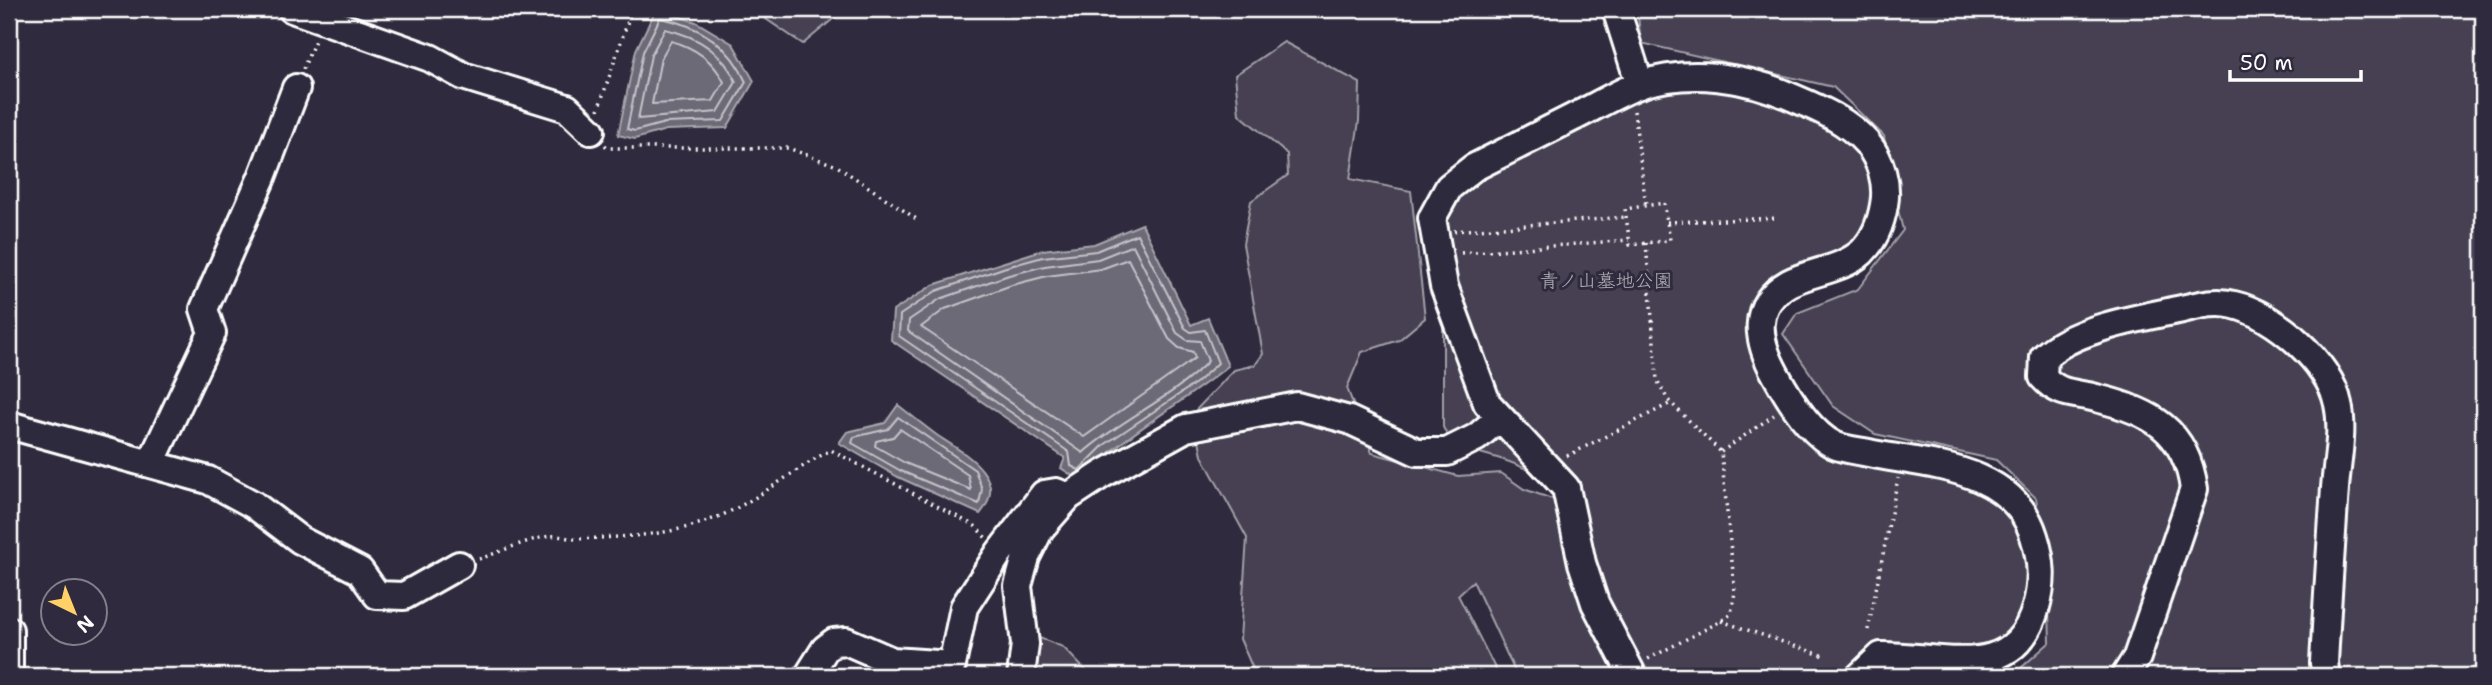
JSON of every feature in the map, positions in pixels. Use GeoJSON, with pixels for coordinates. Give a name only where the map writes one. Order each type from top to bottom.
{"type":"FeatureCollection","features":[{"type":"Feature","properties":{"kind":"street"},"geometry":{"type":"LineString","coordinates":[[292,9],[430,58],[463,76],[567,108],[591,131]]}},
{"type":"Feature","properties":{"kind":"street"},"geometry":{"type":"LineString","coordinates":[[1616,9],[1636,87]]}},
{"type":"Feature","properties":{"kind":"street"},"geometry":{"type":"LineString","coordinates":[[1632,672],[1595,603],[1582,563],[1566,488],[1487,403],[1461,340],[1435,244],[1432,218],[1449,187],[1473,168],[1636,87],[1691,76],[1721,77],[1772,88],[1832,115],[1867,143],[1882,169],[1886,194],[1881,221],[1872,240],[1846,263],[1788,284],[1769,301],[1759,316],[1760,334],[1775,374],[1816,433],[1837,446],[1962,470],[1991,483],[2014,500],[2030,522],[2042,567],[2041,587],[2025,635],[1996,662],[1954,665],[1900,656],[1881,656],[1860,676]]}},
{"type":"Feature","properties":{"kind":"street"},"geometry":{"type":"LineString","coordinates":[[151,463],[212,333],[204,309],[262,177],[296,88]]}},
{"type":"Feature","properties":{"kind":"street"},"geometry":{"type":"LineString","coordinates":[[2125,676],[2137,657],[2194,489],[2192,468],[2174,433],[2138,411],[2097,398],[2054,390],[2043,377],[2043,357],[2055,346],[2074,338],[2138,318],[2210,303],[2235,305],[2300,342],[2323,372],[2338,403],[2340,442],[2324,663],[2326,676]]}},
{"type":"Feature","properties":{"kind":"street"},"geometry":{"type":"LineString","coordinates":[[1021,676],[1025,644],[1018,586],[1026,557],[1040,529],[1068,498],[1103,474],[1186,428],[1297,406],[1349,420],[1417,452],[1447,452],[1477,437],[1499,418]]}},
{"type":"Feature","properties":{"kind":"street"},"geometry":{"type":"LineString","coordinates":[[9,425],[208,480],[254,505],[300,540],[360,571],[377,595],[404,596],[459,565]]}},
{"type":"Feature","properties":{"kind":"street"},"geometry":{"type":"LineString","coordinates":[[808,676],[825,649],[834,642],[846,640],[892,661],[952,666],[964,607],[999,553],[1044,494],[1056,492],[1068,498]]}},
{"type":"Feature","properties":{"kind":"street"},"geometry":{"type":"LineString","coordinates":[[9,629],[9,674]]}},
{"type":"Feature","properties":{"kind":"path"},"geometry":{"type":"LineString","coordinates":[[632,9],[591,131],[608,148],[788,148],[837,166],[918,220]]}},
{"type":"Feature","properties":{"kind":"path"},"geometry":{"type":"LineString","coordinates":[[296,88],[323,19]]}},
{"type":"Feature","properties":{"kind":"path"},"geometry":{"type":"LineString","coordinates":[[1636,87],[1646,206]]}},
{"type":"Feature","properties":{"kind":"path"},"geometry":{"type":"LineString","coordinates":[[1664,203],[1670,240],[1630,245],[1625,209],[1646,206],[1664,203]]}},
{"type":"Feature","properties":{"kind":"path"},"geometry":{"type":"LineString","coordinates":[[1435,244],[1626,217]]}},
{"type":"Feature","properties":{"kind":"path"},"geometry":{"type":"LineString","coordinates":[[1667,222],[1778,218]]}},
{"type":"Feature","properties":{"kind":"path"},"geometry":{"type":"LineString","coordinates":[[1435,244],[1629,240]]}},
{"type":"Feature","properties":{"kind":"path"},"geometry":{"type":"LineString","coordinates":[[1632,672],[1731,614],[1735,592],[1721,452],[1671,403],[1657,380],[1646,243]]}},
{"type":"Feature","properties":{"kind":"path"},"geometry":{"type":"LineString","coordinates":[[1721,452],[1794,401]]}},
{"type":"Feature","properties":{"kind":"path"},"geometry":{"type":"LineString","coordinates":[[1546,468],[1671,403]]}},
{"type":"Feature","properties":{"kind":"path"},"geometry":{"type":"LineString","coordinates":[[459,565],[551,536],[571,539],[627,537],[673,530],[710,520],[751,501],[803,465],[831,450],[975,526],[999,553]]}},
{"type":"Feature","properties":{"kind":"path"},"geometry":{"type":"LineString","coordinates":[[1868,630],[1901,459]]}},
{"type":"Feature","properties":{"kind":"path"},"geometry":{"type":"LineString","coordinates":[[1721,621],[1828,657]]}},
{"type":"Feature","properties":{"kind":"green space"},"geometry":{"type":"Polygon","coordinates":[[[751,9],[845,9],[803,44],[751,9]]]}},
{"type":"Feature","properties":{"kind":"green space","name":"青ノ山墓地公園"},"geometry":{"type":"Polygon","coordinates":[[[1668,9],[2483,9],[2483,676],[2012,676],[2050,642],[2048,579],[2027,648],[2013,661],[1977,676],[1896,663],[1868,676],[1517,676],[1473,581],[1458,595],[1499,676],[1256,676],[1240,639],[1247,538],[1202,456],[1194,412],[1234,370],[1255,365],[1263,354],[1243,244],[1251,201],[1288,175],[1287,154],[1239,114],[1235,75],[1284,42],[1360,83],[1359,121],[1350,179],[1411,191],[1425,318],[1399,340],[1362,352],[1347,388],[1372,453],[1458,476],[1501,473],[1524,489],[1555,500],[1551,488],[1529,470],[1496,457],[1452,446],[1443,427],[1443,315],[1429,205],[1603,88],[1756,72],[1889,165],[1884,136],[1833,87],[1641,43],[1638,16],[1668,9]],[[1895,198],[1890,219],[1790,293],[1769,318],[1779,363],[1828,432],[1969,462],[2041,530],[2036,498],[1996,460],[1875,434],[1833,406],[1783,334],[1797,313],[1858,289],[1903,230],[1895,198]]]}},
{"type":"Feature","properties":{"kind":"green space"},"geometry":{"type":"Polygon","coordinates":[[[1037,637],[1063,647],[1091,676],[1033,676],[1037,637]]]}},
{"type":"Feature","properties":{"kind":"water"},"geometry":{"type":"Polygon","coordinates":[[[656,9],[696,22],[733,44],[754,81],[727,128],[666,130],[635,139],[618,135],[636,50],[656,9]]]}},
{"type":"Feature","properties":{"kind":"water"},"geometry":{"type":"Polygon","coordinates":[[[1142,224],[1191,325],[1208,318],[1228,366],[1114,449],[1079,480],[1061,468],[1065,458],[891,340],[893,311],[933,285],[1042,250],[1094,244],[1142,224]]]}},
{"type":"Feature","properties":{"kind":"water"},"geometry":{"type":"Polygon","coordinates":[[[898,405],[980,468],[990,489],[988,501],[980,514],[898,477],[839,443],[847,432],[885,423],[898,405]]]}}]}
